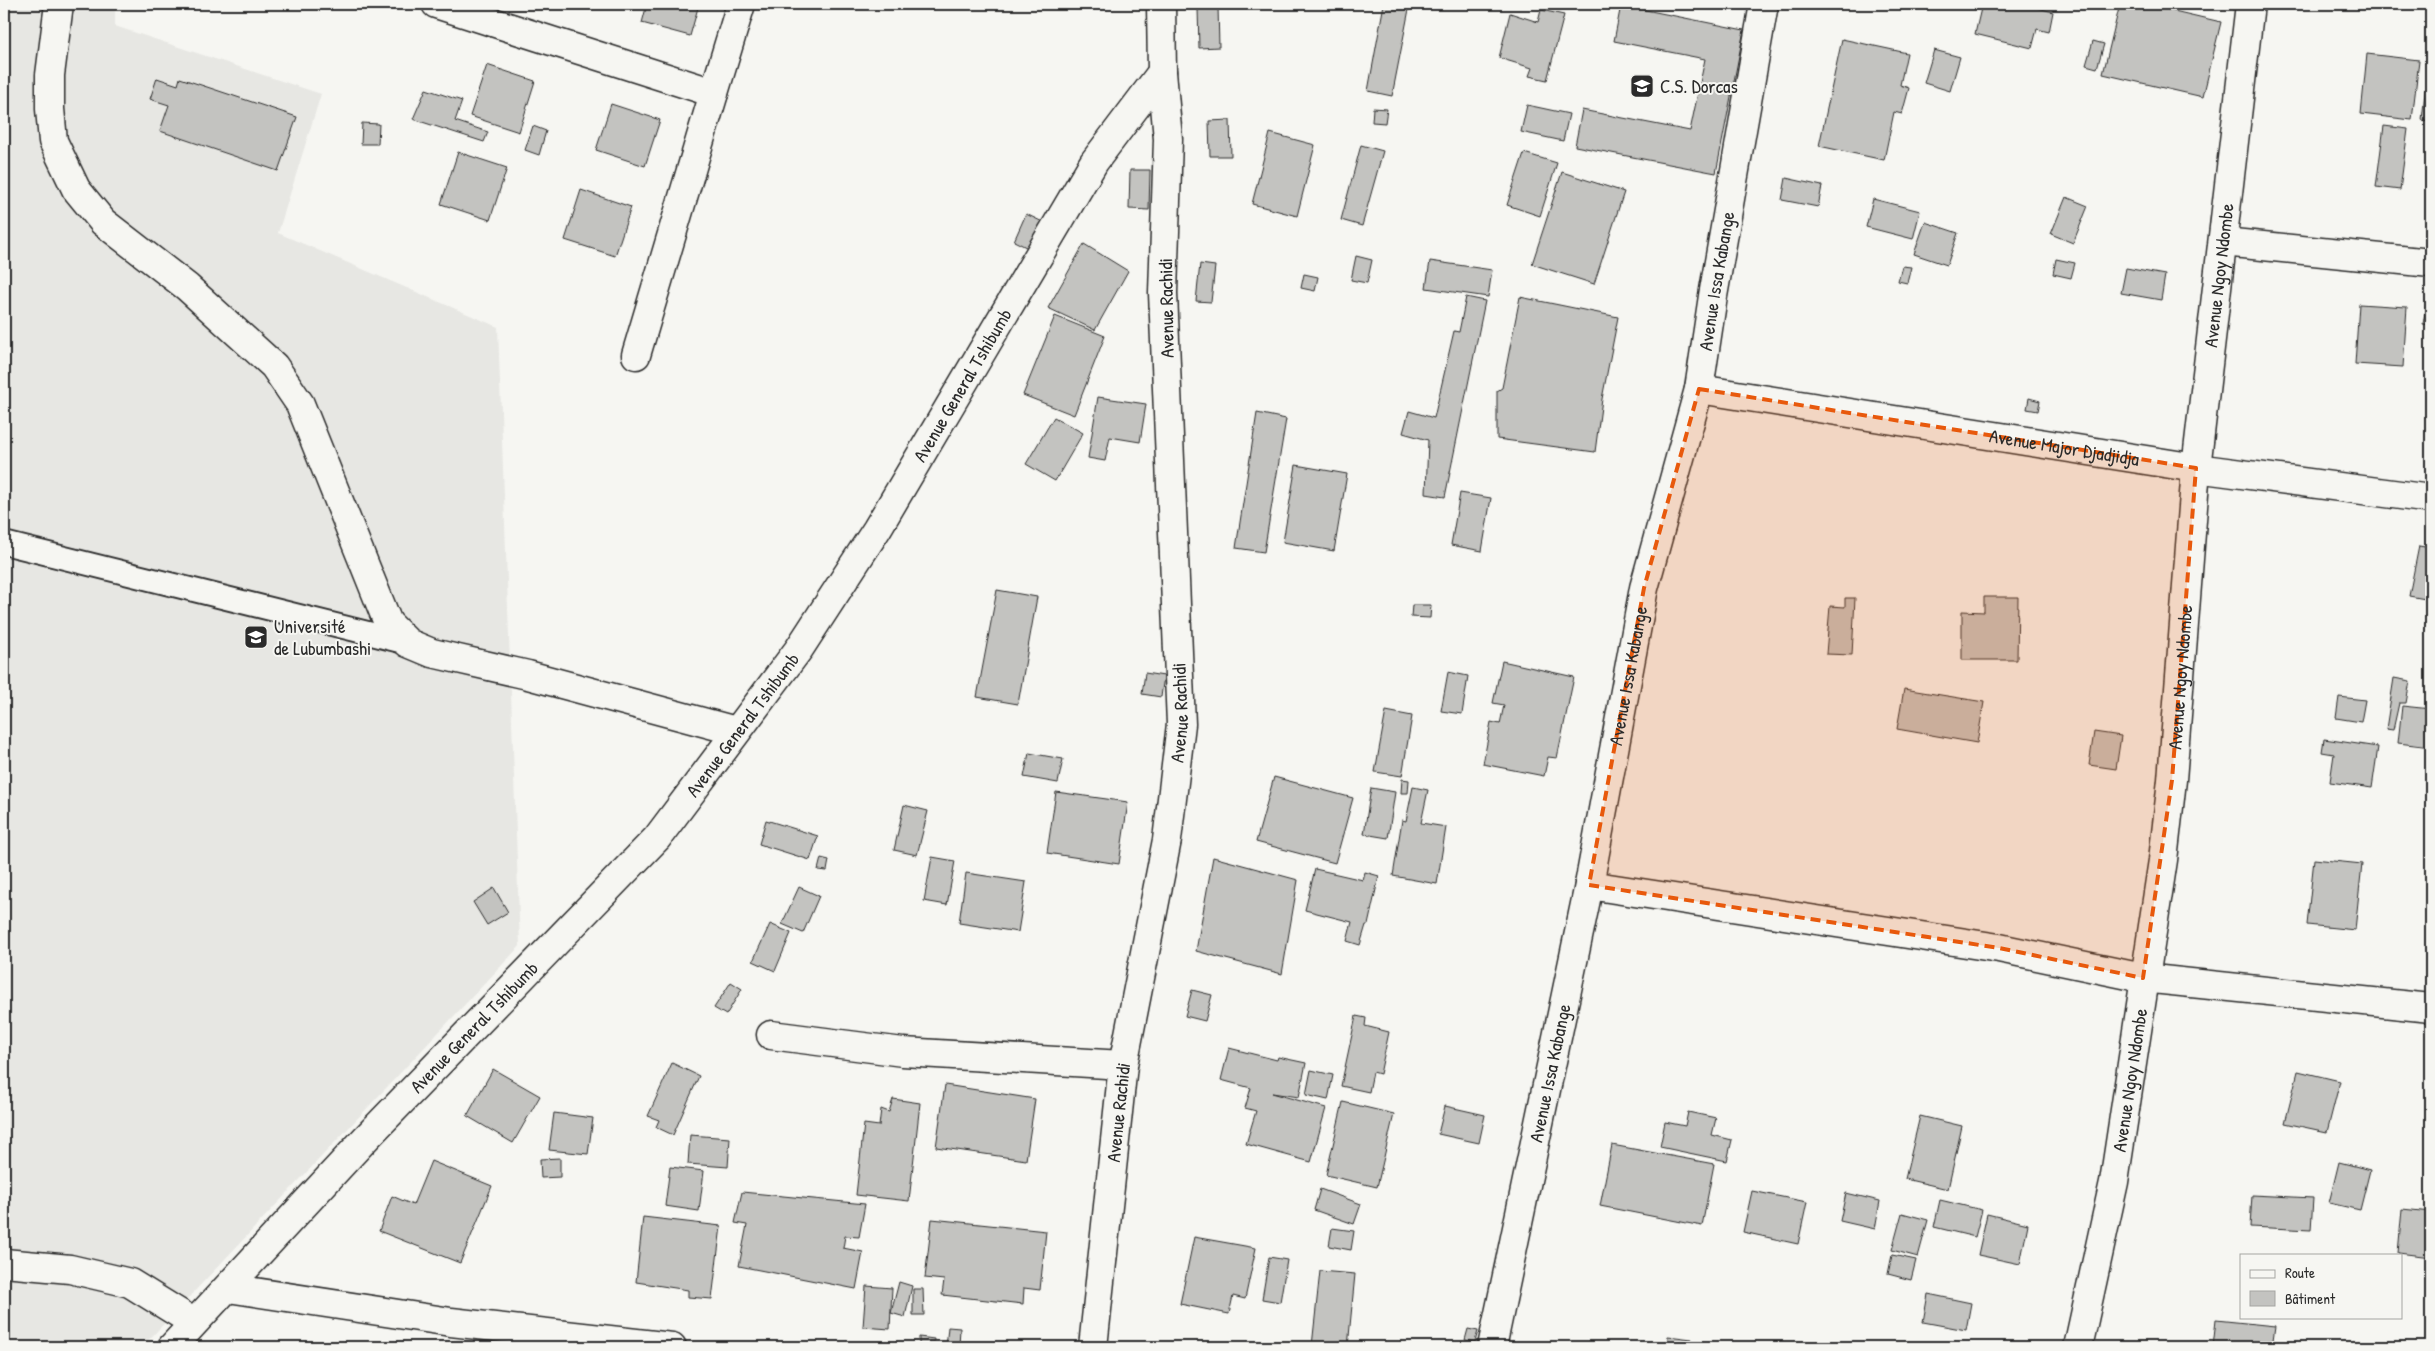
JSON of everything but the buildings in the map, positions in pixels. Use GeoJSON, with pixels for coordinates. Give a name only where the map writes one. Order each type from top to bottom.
{"type":"FeatureCollection","features":[{"type":"Feature","properties":{"kind":"street"},"geometry":{"type":"LineString","coordinates":[[59,4],[50,75],[50,109],[54,141],[76,189],[103,222],[187,287],[274,366],[300,404],[388,623],[408,643],[432,653],[528,675],[736,731]]}},
{"type":"Feature","properties":{"kind":"street"},"geometry":{"type":"LineString","coordinates":[[436,4],[714,92]]}},
{"type":"Feature","properties":{"kind":"street"},"geometry":{"type":"LineString","coordinates":[[636,355],[741,4]]}},
{"type":"Feature","properties":{"kind":"street"},"geometry":{"type":"LineString","coordinates":[[1161,4],[1162,72]]}},
{"type":"Feature","properties":{"kind":"street","name":"Avenue Issa Kabange"},"geometry":{"type":"LineString","coordinates":[[1492,1347],[1589,885],[1644,588],[1699,389],[1713,296],[1764,4]]}},
{"type":"Feature","properties":{"kind":"street","name":"Avenue Ngoy Ndombe"},"geometry":{"type":"LineString","coordinates":[[2078,1347],[2114,1182],[2143,978],[2163,860],[2172,780],[2196,468],[2250,4]]}},
{"type":"Feature","properties":{"kind":"street","name":"Avenue General Tshibumb"},"geometry":{"type":"LineString","coordinates":[[172,1347],[193,1322],[228,1288],[366,1138],[657,838],[799,649],[878,529],[1094,162],[1162,72]]}},
{"type":"Feature","properties":{"kind":"street","name":"Avenue Rachidi"},"geometry":{"type":"LineString","coordinates":[[1093,1347],[1123,1066],[1167,840],[1181,724],[1163,293],[1168,139],[1162,72]]}},
{"type":"Feature","properties":{"kind":"street"},"geometry":{"type":"LineString","coordinates":[[2223,242],[2431,263]]}},
{"type":"Feature","properties":{"kind":"street","name":"Avenue Major Djadjidja"},"geometry":{"type":"LineString","coordinates":[[1699,389],[2196,468],[2431,499]]}},
{"type":"Feature","properties":{"kind":"street"},"geometry":{"type":"LineString","coordinates":[[1589,885],[1999,948],[2143,978],[2431,1008]]}},
{"type":"Feature","properties":{"kind":"street"},"geometry":{"type":"LineString","coordinates":[[771,1035],[903,1052],[1123,1066]]}},
{"type":"Feature","properties":{"kind":"street"},"geometry":{"type":"LineString","coordinates":[[4,1263],[70,1269],[130,1283],[193,1322]]}},
{"type":"Feature","properties":{"kind":"street"},"geometry":{"type":"LineString","coordinates":[[228,1288],[451,1322],[672,1347]]}},
{"type":"Feature","properties":{"kind":"lane"},"geometry":{"type":"LineString","coordinates":[[4,543],[408,643]]}},
{"type":"Feature","properties":{"kind":"highlighted area"},"geometry":{"type":"Polygon","coordinates":[[[1699,389],[2196,468],[2172,780],[2143,978],[1999,948],[1589,885],[1644,588],[1699,389]]]}},
{"type":"Feature","properties":{"kind":"shaded area","name":"Université de Lubumbashi"},"geometry":{"type":"Polygon","coordinates":[[[4,4],[115,4],[115,26],[321,94],[278,233],[498,327],[520,946],[142,1347],[4,1347],[4,4]]]}},
{"type":"Feature","properties":{"kind":"place","name":"C.S. Dorcas"},"geometry":{"type":"Point","coordinates":[1642,86]}},
{"type":"Feature","properties":{"kind":"place","name":"Université de Lubumbashi"},"geometry":{"type":"Point","coordinates":[256,637]}}]}
